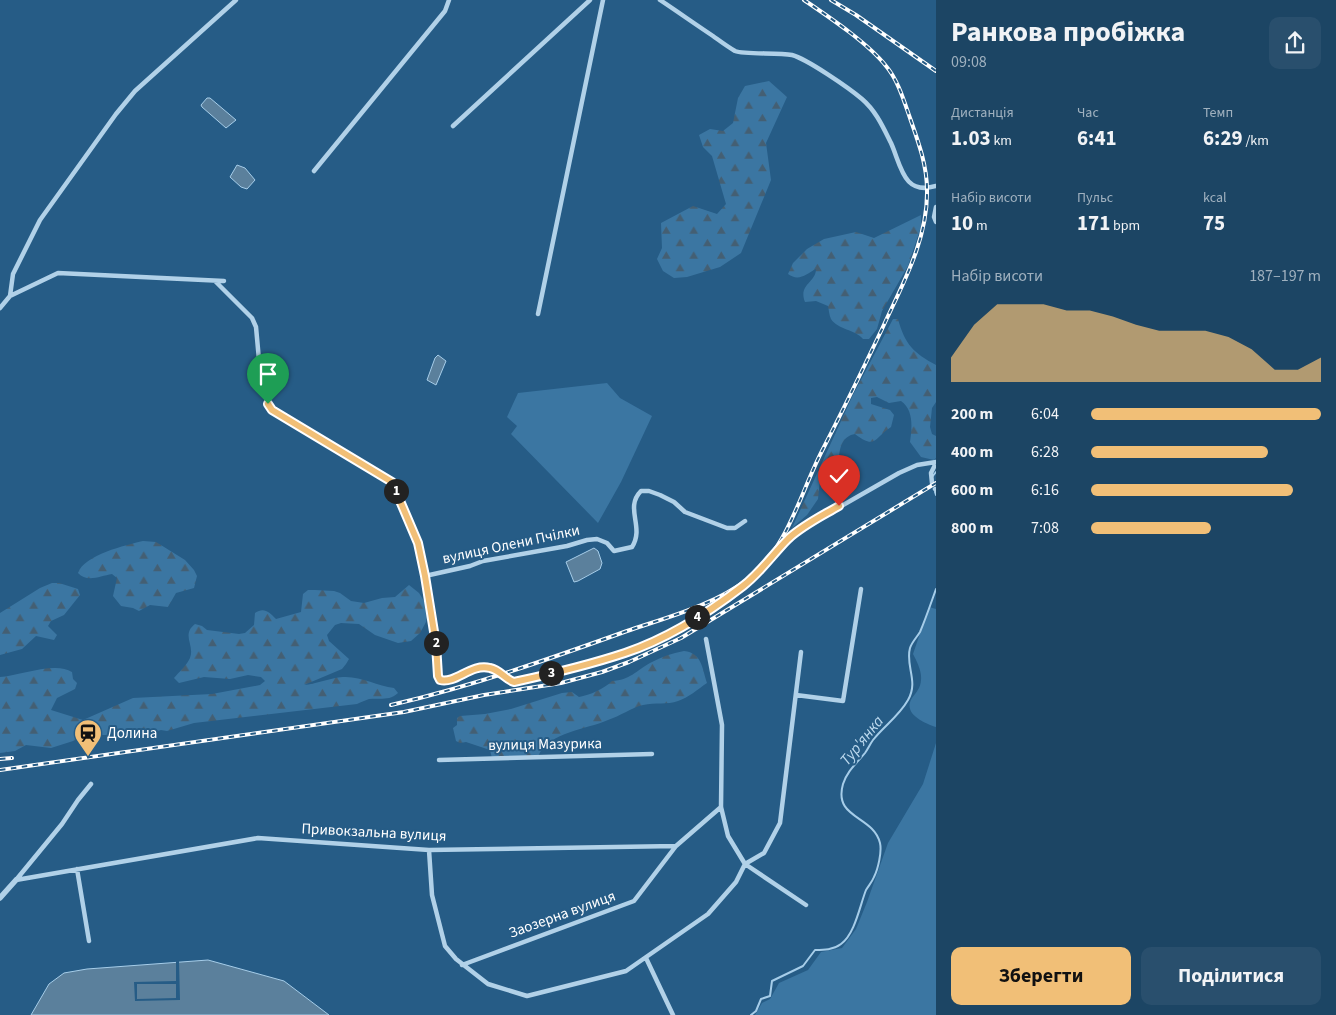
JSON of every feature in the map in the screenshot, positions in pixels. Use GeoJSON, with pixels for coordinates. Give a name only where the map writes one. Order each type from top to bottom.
{"type":"FeatureCollection","features":[{"type":"Feature","properties":{"kind":"street"},"geometry":{"type":"LineString","coordinates":[[10,296],[13,274],[40,220],[116,114],[135,90],[236,0]]}},
{"type":"Feature","properties":{"kind":"street"},"geometry":{"type":"LineString","coordinates":[[314,171],[445,11],[449,0]]}},
{"type":"Feature","properties":{"kind":"street"},"geometry":{"type":"LineString","coordinates":[[453,126],[590,0]]}},
{"type":"Feature","properties":{"kind":"street"},"geometry":{"type":"LineString","coordinates":[[538,314],[603,0]]}},
{"type":"Feature","properties":{"kind":"street"},"geometry":{"type":"LineString","coordinates":[[660,0],[736,52],[785,54],[804,59],[862,99],[870,107],[878,118],[892,146],[899,167],[910,182],[917,186],[928,188],[936,186]]}},
{"type":"Feature","properties":{"kind":"street"},"geometry":{"type":"LineString","coordinates":[[936,207],[934,216],[936,222]]}},
{"type":"Feature","properties":{"kind":"street"},"geometry":{"type":"LineString","coordinates":[[0,308],[10,296],[58,273],[224,281]]}},
{"type":"Feature","properties":{"kind":"street"},"geometry":{"type":"LineString","coordinates":[[216,282],[252,318],[256,327],[260,371],[268,404],[272,410],[392,482],[418,543],[425,576],[440,680],[446,681],[469,670],[490,668],[497,671],[507,680],[514,682],[625,653],[665,636],[687,624],[744,585],[762,570],[789,539],[803,528],[899,473],[917,465],[936,463]]}},
{"type":"Feature","properties":{"kind":"street"},"geometry":{"type":"LineString","coordinates":[[932,483],[930,473],[936,463]]}},
{"type":"Feature","properties":{"kind":"street","name":"вулиця Олени Пчілки"},"geometry":{"type":"LineString","coordinates":[[425,576],[470,566],[483,561],[567,546],[587,540],[597,539],[607,543],[614,551],[632,547],[637,539],[637,526],[633,506],[635,498],[641,491],[649,491],[660,495],[674,502],[686,512],[727,528],[735,528],[745,521]]}},
{"type":"Feature","properties":{"kind":"street"},"geometry":{"type":"LineString","coordinates":[[796,695],[843,701],[860,589]]}},
{"type":"Feature","properties":{"kind":"street"},"geometry":{"type":"LineString","coordinates":[[706,639],[722,725],[721,807],[728,836],[745,864],[806,905]]}},
{"type":"Feature","properties":{"kind":"street"},"geometry":{"type":"LineString","coordinates":[[429,850],[432,895],[445,946],[462,965],[488,984],[527,996],[626,971],[708,914],[736,882],[745,864],[764,853],[780,824],[801,652]]}},
{"type":"Feature","properties":{"kind":"street","name":"вулиця Мазурика"},"geometry":{"type":"LineString","coordinates":[[439,760],[652,754]]}},
{"type":"Feature","properties":{"kind":"street"},"geometry":{"type":"LineString","coordinates":[[0,898],[62,824],[91,784]]}},
{"type":"Feature","properties":{"kind":"street"},"geometry":{"type":"LineString","coordinates":[[676,846],[721,807]]}},
{"type":"Feature","properties":{"kind":"street","name":"Привокзальна вулиця"},"geometry":{"type":"LineString","coordinates":[[16,880],[258,838],[429,850],[676,846]]}},
{"type":"Feature","properties":{"kind":"street","name":"Заозерна вулиця"},"geometry":{"type":"LineString","coordinates":[[462,965],[634,901],[676,846]]}},
{"type":"Feature","properties":{"kind":"street"},"geometry":{"type":"LineString","coordinates":[[78,869],[90,941]]}},
{"type":"Feature","properties":{"kind":"street"},"geometry":{"type":"LineString","coordinates":[[646,958],[674,1015]]}},
{"type":"Feature","properties":{"kind":"green space"},"geometry":{"type":"Polygon","coordinates":[[[769,81],[787,97],[766,143],[771,180],[741,253],[720,267],[687,277],[674,278],[663,271],[657,259],[662,248],[661,223],[693,206],[717,214],[726,204],[712,156],[703,147],[699,135],[710,129],[723,131],[733,123],[738,98],[745,86],[769,81]]]}},
{"type":"Feature","properties":{"kind":"green space"},"geometry":{"type":"Polygon","coordinates":[[[921,215],[921,227],[908,266],[882,311],[877,329],[869,339],[863,339],[856,333],[834,323],[830,317],[828,306],[816,301],[805,302],[803,296],[805,287],[813,278],[816,269],[799,277],[788,274],[793,263],[807,249],[824,239],[856,232],[874,238],[921,215]]]}},
{"type":"Feature","properties":{"kind":"green space"},"geometry":{"type":"Polygon","coordinates":[[[893,319],[898,319],[907,342],[911,347],[936,365],[936,402],[932,408],[930,427],[932,434],[936,436],[936,458],[934,460],[921,457],[910,442],[910,414],[901,401],[889,403],[877,397],[871,398],[871,404],[890,410],[894,415],[891,427],[871,442],[855,434],[845,439],[841,445],[839,457],[828,463],[820,480],[818,499],[807,515],[792,528],[853,395],[893,319]]]}},
{"type":"Feature","properties":{"kind":"green space"},"geometry":{"type":"Polygon","coordinates":[[[607,383],[620,398],[652,416],[621,482],[598,523],[511,434],[517,426],[507,417],[518,393],[607,383]]]}},
{"type":"Feature","properties":{"kind":"green space"},"geometry":{"type":"Polygon","coordinates":[[[143,541],[156,542],[185,560],[197,576],[194,588],[176,593],[168,607],[150,605],[139,611],[121,606],[113,596],[117,578],[112,574],[85,578],[78,573],[88,561],[97,556],[143,541]]]}},
{"type":"Feature","properties":{"kind":"green space"},"geometry":{"type":"Polygon","coordinates":[[[52,583],[59,583],[78,589],[80,595],[64,615],[51,621],[48,626],[57,635],[54,640],[36,636],[22,649],[0,655],[0,613],[40,588],[52,583]]]}},
{"type":"Feature","properties":{"kind":"green space"},"geometry":{"type":"Polygon","coordinates":[[[409,585],[419,593],[429,609],[426,622],[420,633],[411,641],[398,643],[375,635],[359,624],[341,623],[335,625],[327,635],[329,641],[349,659],[342,669],[304,685],[350,677],[394,688],[398,693],[391,697],[369,699],[357,704],[194,723],[167,731],[161,730],[143,735],[92,735],[51,748],[26,745],[15,751],[0,753],[0,677],[47,668],[65,669],[72,672],[73,679],[77,683],[75,689],[57,698],[51,710],[83,720],[133,698],[212,694],[260,685],[265,681],[261,677],[248,675],[230,679],[204,677],[179,683],[174,678],[190,658],[189,632],[191,628],[195,624],[207,630],[245,633],[254,625],[255,613],[258,611],[266,611],[276,619],[301,612],[303,594],[308,590],[334,591],[351,601],[364,603],[395,597],[409,585]]]}},
{"type":"Feature","properties":{"kind":"green space"},"geometry":{"type":"Polygon","coordinates":[[[929,607],[936,609],[936,727],[916,717],[910,709],[912,698],[921,683],[920,670],[913,654],[929,607]]]}},
{"type":"Feature","properties":{"kind":"green space"},"geometry":{"type":"Polygon","coordinates":[[[684,651],[690,652],[698,658],[707,683],[682,700],[643,705],[599,723],[569,732],[551,741],[538,756],[492,758],[490,750],[466,742],[460,743],[456,741],[453,728],[457,725],[457,718],[460,716],[511,709],[562,693],[572,692],[579,697],[583,696],[601,689],[612,681],[628,677],[658,659],[684,651]]]}},
{"type":"Feature","properties":{"kind":"green space"},"geometry":{"type":"Polygon","coordinates":[[[936,743],[936,1015],[755,1015],[762,1003],[770,999],[779,983],[808,970],[821,952],[842,948],[856,929],[888,843],[923,784],[936,743]]]}},
{"type":"Feature","properties":{"kind":"shaded area"},"geometry":{"type":"Polygon","coordinates":[[[207,98],[210,98],[236,120],[226,128],[202,107],[201,105],[207,98]]]}},
{"type":"Feature","properties":{"kind":"shaded area"},"geometry":{"type":"Polygon","coordinates":[[[237,165],[245,168],[255,180],[247,189],[241,187],[230,177],[237,165]]]}},
{"type":"Feature","properties":{"kind":"shaded area"},"geometry":{"type":"Polygon","coordinates":[[[438,355],[446,361],[436,385],[427,380],[435,358],[438,355]]]}},
{"type":"Feature","properties":{"kind":"shaded area"},"geometry":{"type":"Polygon","coordinates":[[[594,548],[598,551],[602,563],[600,569],[574,582],[566,562],[594,548]]]}},
{"type":"Feature","properties":{"kind":"shaded area"},"geometry":{"type":"Polygon","coordinates":[[[208,960],[284,981],[329,1015],[31,1015],[49,984],[64,973],[87,969],[208,960]]]}},
{"type":"Feature","properties":{"kind":"pier"},"geometry":{"type":"Polygon","coordinates":[[[176,960],[179,960],[180,1000],[135,1001],[134,982],[176,981],[176,960]],[[137,984],[137,999],[176,998],[176,984],[137,984]]]}},
{"type":"Feature","properties":{"kind":"waterway","name":"Тур'янка"},"geometry":{"type":"LineString","coordinates":[[932,477],[936,472]]}},
{"type":"Feature","properties":{"kind":"waterway","name":"Тур'янка"},"geometry":{"type":"LineString","coordinates":[[751,1015],[756,1011],[761,999],[770,996],[772,981],[803,966],[815,950],[832,949],[838,946],[850,933],[866,890],[877,870],[880,843],[870,827],[848,811],[841,795],[843,784],[850,771],[873,740],[908,700],[912,686],[909,661],[910,648],[920,632],[936,589]]}},
{"type":"Feature","properties":{"kind":"railway"},"geometry":{"type":"LineString","coordinates":[[391,705],[452,689],[569,652],[706,603],[748,579],[762,566],[784,535],[905,279],[923,227],[927,190],[924,162],[919,144],[894,78],[878,57],[859,39],[804,0]]}},
{"type":"Feature","properties":{"kind":"railway"},"geometry":{"type":"LineString","coordinates":[[831,0],[856,15],[936,71]]}},
{"type":"Feature","properties":{"kind":"railway"},"geometry":{"type":"LineString","coordinates":[[0,770],[404,712],[484,695],[561,683],[602,672],[681,638],[936,483]]}},
{"type":"Feature","properties":{"kind":"railway"},"geometry":{"type":"LineString","coordinates":[[0,759],[12,758]]}},
{"type":"Feature","properties":{"kind":"place","name":"Долина"},"geometry":{"type":"Point","coordinates":[88,757]}},
{"type":"Feature","properties":{"kind":"route"},"geometry":{"type":"LineString","coordinates":[[268,404],[272,410],[392,482],[418,543],[436,644],[438,676],[440,680],[446,681],[469,670],[490,668],[497,671],[507,680],[514,682],[625,653],[687,624],[716,605],[762,570],[789,539],[839,506]]}}]}
